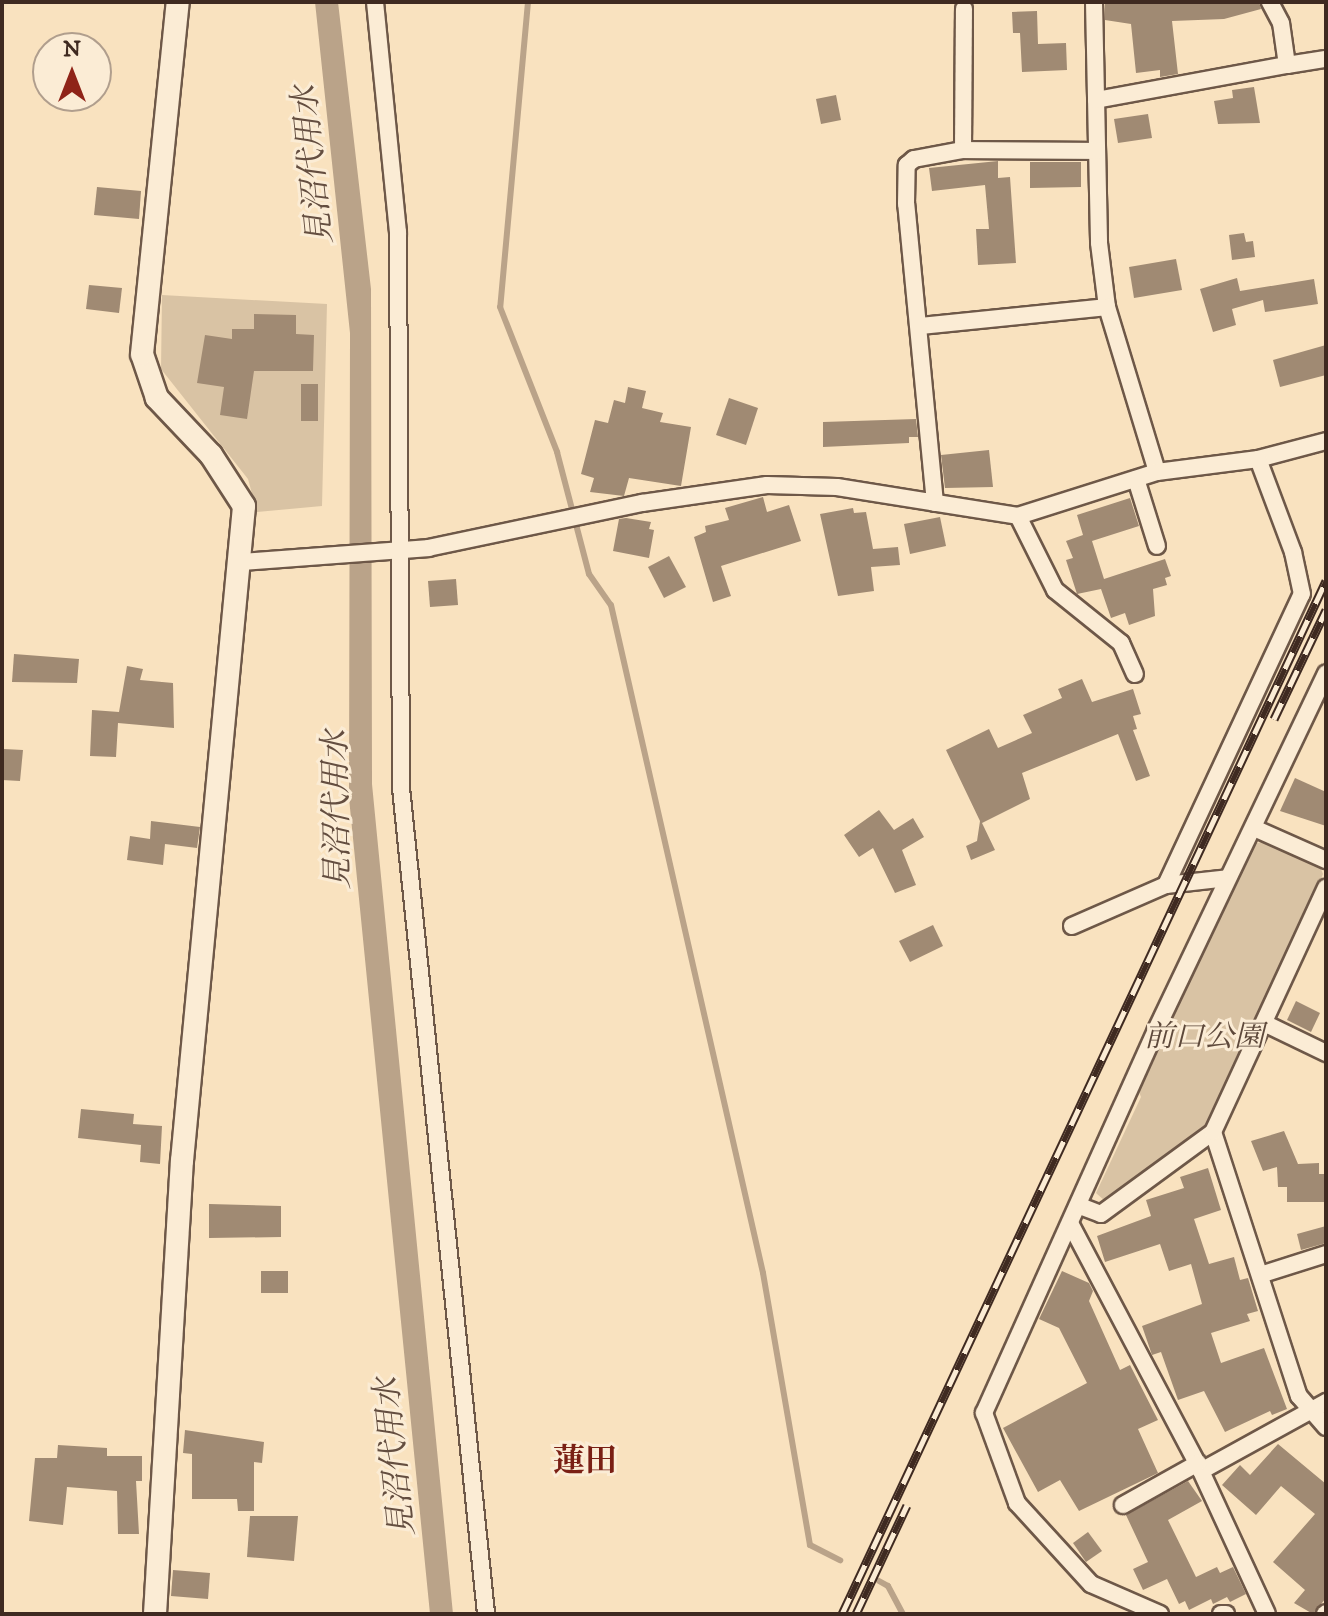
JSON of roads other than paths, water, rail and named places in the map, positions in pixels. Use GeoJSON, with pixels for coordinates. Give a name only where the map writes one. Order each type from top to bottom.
{"type":"FeatureCollection","features":[{"type":"Feature","properties":{"kind":"street"},"geometry":{"type":"LineString","coordinates":[[155,1614],[182,1161],[243,562],[244,506],[211,455],[157,398],[142,354],[178,2]]}},
{"type":"Feature","properties":{"kind":"street"},"geometry":{"type":"LineString","coordinates":[[375,2],[398,232],[401,788],[486,1614]]}},
{"type":"Feature","properties":{"kind":"street"},"geometry":{"type":"LineString","coordinates":[[1094,2],[1099,243],[1107,307],[1157,472]]}},
{"type":"Feature","properties":{"kind":"street"},"geometry":{"type":"LineString","coordinates":[[1270,2],[1281,23],[1287,65]]}},
{"type":"Feature","properties":{"kind":"street"},"geometry":{"type":"LineString","coordinates":[[963,150],[964,9]]}},
{"type":"Feature","properties":{"kind":"street"},"geometry":{"type":"LineString","coordinates":[[1096,100],[1326,59]]}},
{"type":"Feature","properties":{"kind":"street"},"geometry":{"type":"LineString","coordinates":[[935,503],[921,326],[906,204],[907,165],[963,150],[1097,151]]}},
{"type":"Feature","properties":{"kind":"street"},"geometry":{"type":"LineString","coordinates":[[921,326],[1107,307]]}},
{"type":"Feature","properties":{"kind":"street"},"geometry":{"type":"LineString","coordinates":[[243,562],[402,550],[767,485],[837,487],[1018,516],[1157,472],[1258,459],[1326,441]]}},
{"type":"Feature","properties":{"kind":"street"},"geometry":{"type":"LineString","coordinates":[[1166,885],[1302,594],[1293,552],[1258,459]]}},
{"type":"Feature","properties":{"kind":"street"},"geometry":{"type":"LineString","coordinates":[[1136,479],[1157,546]]}},
{"type":"Feature","properties":{"kind":"street"},"geometry":{"type":"LineString","coordinates":[[1018,516],[1055,590],[1121,643],[1135,674]]}},
{"type":"Feature","properties":{"kind":"street"},"geometry":{"type":"LineString","coordinates":[[1160,1614],[1091,1584],[1017,1503],[984,1413],[1228,878],[1326,674]]}},
{"type":"Feature","properties":{"kind":"street"},"geometry":{"type":"LineString","coordinates":[[1254,828],[1326,860]]}},
{"type":"Feature","properties":{"kind":"street"},"geometry":{"type":"LineString","coordinates":[[1072,926],[1166,885],[1228,878]]}},
{"type":"Feature","properties":{"kind":"street"},"geometry":{"type":"LineString","coordinates":[[1080,1206],[1101,1214],[1213,1132],[1266,1024],[1326,888]]}},
{"type":"Feature","properties":{"kind":"street"},"geometry":{"type":"LineString","coordinates":[[1266,1024],[1326,1053]]}},
{"type":"Feature","properties":{"kind":"street"},"geometry":{"type":"LineString","coordinates":[[1213,1132],[1309,1412],[1326,1427]]}},
{"type":"Feature","properties":{"kind":"street"},"geometry":{"type":"LineString","coordinates":[[1071,1225],[1200,1467],[1267,1614]]}},
{"type":"Feature","properties":{"kind":"street"},"geometry":{"type":"LineString","coordinates":[[1260,1275],[1326,1254]]}},
{"type":"Feature","properties":{"kind":"street"},"geometry":{"type":"LineString","coordinates":[[1123,1505],[1326,1402]]}},
{"type":"Feature","properties":{"kind":"waterway"},"geometry":{"type":"LineString","coordinates":[[528,2],[500,307],[557,452],[589,574],[611,605],[763,1273],[810,1545],[840,1560]]}},
{"type":"Feature","properties":{"kind":"waterway"},"geometry":{"type":"LineString","coordinates":[[879,1581],[888,1586],[903,1614]]}},
{"type":"Feature","properties":{"kind":"railway"},"geometry":{"type":"LineString","coordinates":[[842,1614],[1326,581]]}},
{"type":"Feature","properties":{"kind":"railway"},"geometry":{"type":"LineString","coordinates":[[1274,719],[1326,610]]}},
{"type":"Feature","properties":{"kind":"railway"},"geometry":{"type":"LineString","coordinates":[[856,1614],[907,1505]]}},
{"type":"Feature","properties":{"kind":"district","name":"蓮田"},"geometry":{"type":"Point","coordinates":[585,1462]}},
{"type":"Feature","properties":{"kind":"water label","name":"見沼代用水"},"geometry":{"type":"Point","coordinates":[314,165]}},
{"type":"Feature","properties":{"kind":"water label","name":"見沼代用水"},"geometry":{"type":"Point","coordinates":[338,810]}},
{"type":"Feature","properties":{"kind":"water label","name":"見沼代用水"},"geometry":{"type":"Point","coordinates":[396,1457]}},
{"type":"Feature","properties":{"kind":"park label","name":"前口公園"},"geometry":{"type":"Point","coordinates":[1204,1038]}}]}
